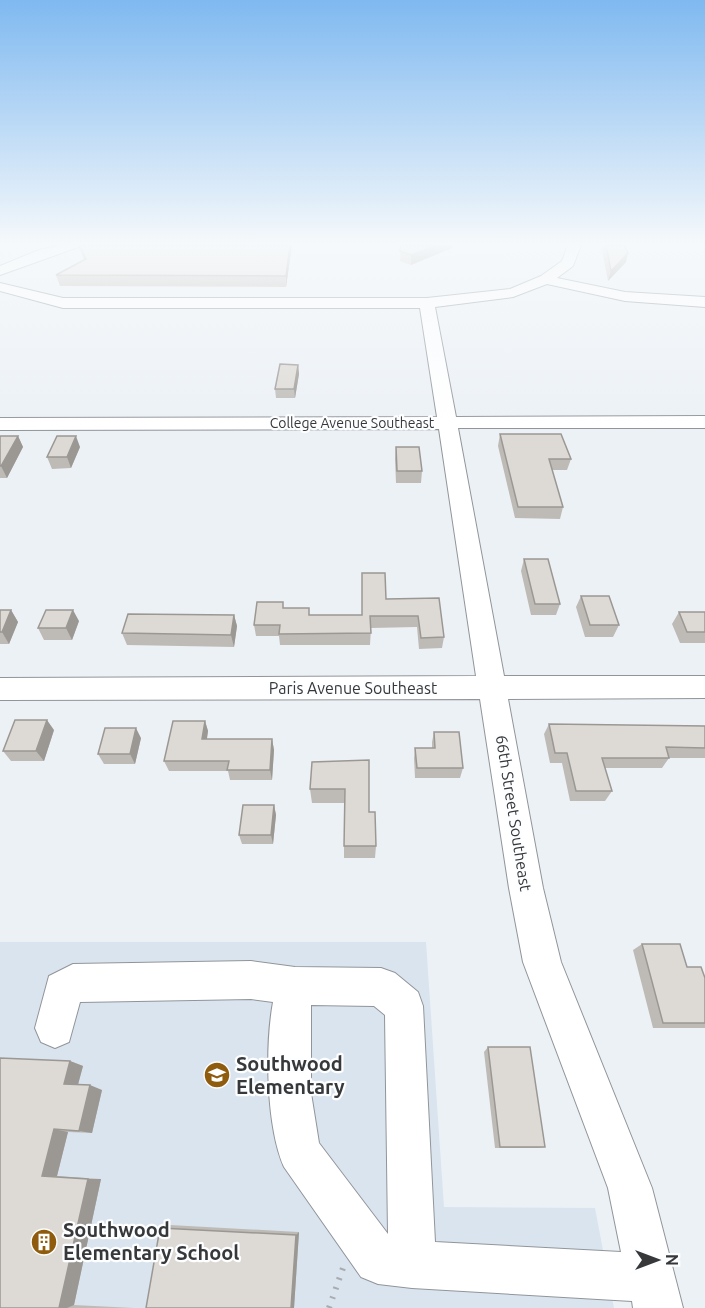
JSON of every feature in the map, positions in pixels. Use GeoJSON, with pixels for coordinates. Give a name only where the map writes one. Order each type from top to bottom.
{"type":"FeatureCollection","features":[{"type":"Feature","properties":{"kind":"street","name":"66th Street Southeast"},"geometry":{"type":"LineString","coordinates":[[428,306],[494,688],[526,888],[542,962],[630,1188],[655,1293]]}},
{"type":"Feature","properties":{"kind":"street","name":"College Avenue Southeast"},"geometry":{"type":"LineString","coordinates":[[0,424],[705,422]]}},
{"type":"Feature","properties":{"kind":"street","name":"Paris Avenue Southeast"},"geometry":{"type":"LineString","coordinates":[[0,689],[705,687]]}},
{"type":"Feature","properties":{"kind":"street"},"geometry":{"type":"LineString","coordinates":[[55,1028],[63,990],[73,983],[251,980],[295,987],[381,987],[404,1006],[412,1264]]}},
{"type":"Feature","properties":{"kind":"street"},"geometry":{"type":"LineString","coordinates":[[295,987],[291,1010],[290,1092],[299,1152],[378,1260],[655,1293]]}},
{"type":"Feature","properties":{"kind":"shaded area","name":"Southwood Elementary"},"geometry":{"type":"Polygon","coordinates":[[[0,942],[426,942],[444,1207],[595,1208],[614,1308],[0,1308],[0,942]]]}},
{"type":"Feature","properties":{"kind":"building"},"geometry":{"type":"Polygon","coordinates":[[[280,364],[298,365],[294,389],[275,389],[280,364]]]}},
{"type":"Feature","properties":{"kind":"building"},"geometry":{"type":"Polygon","coordinates":[[[500,434],[561,434],[571,459],[549,459],[563,507],[518,507],[500,434]]]}},
{"type":"Feature","properties":{"kind":"building"},"geometry":{"type":"Polygon","coordinates":[[[0,436],[18,436],[1,466],[0,466],[0,436]]]}},
{"type":"Feature","properties":{"kind":"building"},"geometry":{"type":"Polygon","coordinates":[[[57,436],[76,436],[67,457],[47,457],[57,436]]]}},
{"type":"Feature","properties":{"kind":"building"},"geometry":{"type":"Polygon","coordinates":[[[396,447],[419,447],[422,471],[397,471],[396,447]]]}},
{"type":"Feature","properties":{"kind":"building"},"geometry":{"type":"Polygon","coordinates":[[[524,559],[548,559],[560,604],[535,604],[524,559]]]}},
{"type":"Feature","properties":{"kind":"building"},"geometry":{"type":"Polygon","coordinates":[[[362,573],[385,573],[386,599],[439,598],[444,637],[421,638],[418,616],[370,616],[371,633],[279,634],[280,625],[254,625],[257,602],[283,602],[283,608],[309,608],[309,615],[362,615],[362,573]]]}},
{"type":"Feature","properties":{"kind":"building"},"geometry":{"type":"Polygon","coordinates":[[[581,596],[609,596],[619,625],[590,625],[581,596]]]}},
{"type":"Feature","properties":{"kind":"building"},"geometry":{"type":"Polygon","coordinates":[[[0,610],[11,610],[2,632],[0,632],[0,610]]]}},
{"type":"Feature","properties":{"kind":"building"},"geometry":{"type":"Polygon","coordinates":[[[46,610],[73,610],[66,628],[38,628],[46,610]]]}},
{"type":"Feature","properties":{"kind":"building"},"geometry":{"type":"Polygon","coordinates":[[[679,612],[705,612],[705,632],[687,632],[679,612]]]}},
{"type":"Feature","properties":{"kind":"building"},"geometry":{"type":"Polygon","coordinates":[[[128,614],[234,615],[231,635],[122,633],[128,614]]]}},
{"type":"Feature","properties":{"kind":"building"},"geometry":{"type":"Polygon","coordinates":[[[15,720],[47,720],[36,751],[3,751],[15,720]]]}},
{"type":"Feature","properties":{"kind":"building"},"geometry":{"type":"Polygon","coordinates":[[[173,721],[205,721],[202,739],[272,739],[270,770],[227,770],[229,761],[164,761],[173,721]]]}},
{"type":"Feature","properties":{"kind":"building"},"geometry":{"type":"Polygon","coordinates":[[[549,724],[705,726],[705,748],[666,747],[669,758],[602,758],[612,791],[576,791],[567,753],[555,753],[549,724]]]}},
{"type":"Feature","properties":{"kind":"building"},"geometry":{"type":"Polygon","coordinates":[[[105,728],[136,728],[130,754],[98,754],[105,728]]]}},
{"type":"Feature","properties":{"kind":"building"},"geometry":{"type":"Polygon","coordinates":[[[434,732],[459,732],[463,768],[417,768],[415,748],[435,748],[434,732]]]}},
{"type":"Feature","properties":{"kind":"building"},"geometry":{"type":"Polygon","coordinates":[[[369,760],[369,812],[375,812],[376,846],[344,846],[345,789],[310,789],[312,762],[369,760]]]}},
{"type":"Feature","properties":{"kind":"building"},"geometry":{"type":"Polygon","coordinates":[[[243,805],[274,805],[271,835],[239,835],[243,805]]]}},
{"type":"Feature","properties":{"kind":"building"},"geometry":{"type":"Polygon","coordinates":[[[642,944],[680,944],[687,967],[701,967],[705,978],[705,1023],[663,1023],[642,944]]]}},
{"type":"Feature","properties":{"kind":"building"},"geometry":{"type":"Polygon","coordinates":[[[488,1047],[530,1047],[545,1147],[500,1147],[488,1047]]]}},
{"type":"Feature","properties":{"kind":"building","name":"Southwood Elementary School"},"geometry":{"type":"Polygon","coordinates":[[[0,1058],[70,1061],[64,1084],[90,1085],[79,1131],[54,1129],[42,1176],[88,1179],[59,1308],[0,1308],[0,1058]]]}},
{"type":"Feature","properties":{"kind":"building","name":"Southwood Elementary School"},"geometry":{"type":"Polygon","coordinates":[[[160,1228],[296,1235],[291,1308],[146,1308],[160,1228]]]}},
{"type":"Feature","properties":{"kind":"place","name":"Southwood Elementary"},"geometry":{"type":"Point","coordinates":[217,1075]}},
{"type":"Feature","properties":{"kind":"place","name":"Southwood Elementary School"},"geometry":{"type":"Point","coordinates":[44,1242]}}]}
